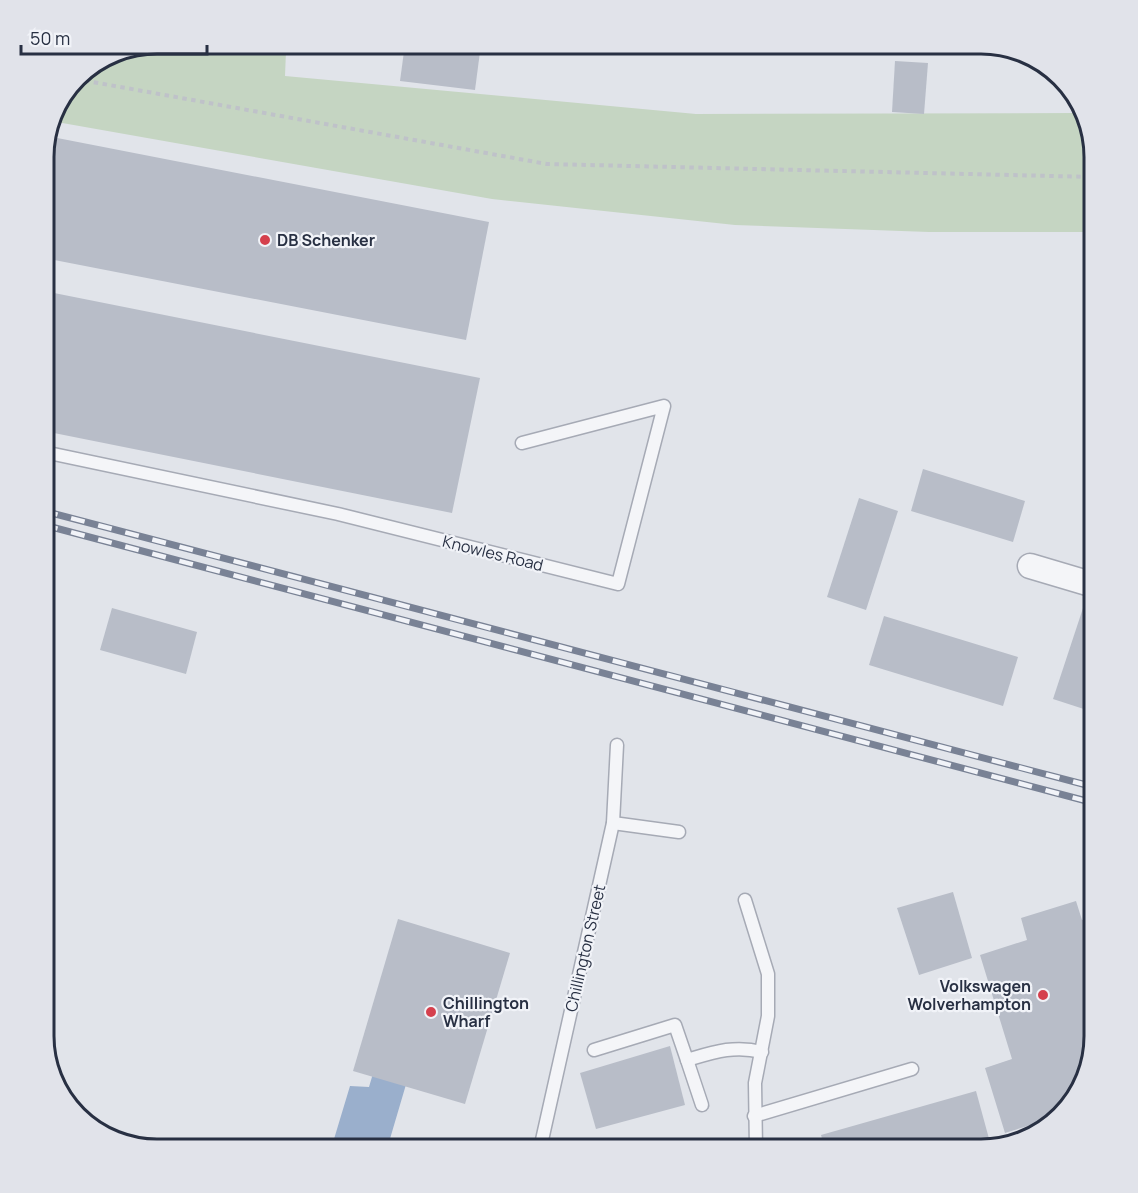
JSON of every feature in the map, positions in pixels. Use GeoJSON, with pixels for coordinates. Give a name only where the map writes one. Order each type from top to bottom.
{"type":"FeatureCollection","features":[{"type":"Feature","properties":{"kind":"street"},"geometry":{"type":"LineString","coordinates":[[1030,566],[1084,582]]}},
{"type":"Feature","properties":{"kind":"lane","name":"Knowles Road"},"geometry":{"type":"LineString","coordinates":[[54,454],[338,514],[618,584],[664,406],[522,443]]}},
{"type":"Feature","properties":{"kind":"lane","name":"Chillington Street"},"geometry":{"type":"LineString","coordinates":[[542,1139],[613,823],[617,745]]}},
{"type":"Feature","properties":{"kind":"lane"},"geometry":{"type":"LineString","coordinates":[[613,823],[679,832]]}},
{"type":"Feature","properties":{"kind":"lane"},"geometry":{"type":"LineString","coordinates":[[745,900],[768,974],[768,1016],[755,1083],[755,1139]]}},
{"type":"Feature","properties":{"kind":"lane"},"geometry":{"type":"LineString","coordinates":[[594,1050],[675,1025],[702,1105]]}},
{"type":"Feature","properties":{"kind":"lane"},"geometry":{"type":"LineString","coordinates":[[687,1060],[725,1048],[743,1047],[762,1052]]}},
{"type":"Feature","properties":{"kind":"lane"},"geometry":{"type":"LineString","coordinates":[[754,1116],[912,1069]]}},
{"type":"Feature","properties":{"kind":"path"},"geometry":{"type":"LineString","coordinates":[[88,81],[547,164],[1084,177]]}},
{"type":"Feature","properties":{"kind":"green space"},"geometry":{"type":"Polygon","coordinates":[[[286,54],[285,76],[696,114],[1074,113],[1082,137],[1084,157],[1084,232],[929,232],[735,225],[492,199],[60,123],[71,100],[84,84],[100,71],[137,56],[286,54]]]}},
{"type":"Feature","properties":{"kind":"water"},"geometry":{"type":"Polygon","coordinates":[[[405,966],[438,976],[390,1139],[334,1139],[350,1086],[369,1087],[405,966]]]}},
{"type":"Feature","properties":{"kind":"building"},"geometry":{"type":"Polygon","coordinates":[[[404,54],[480,54],[475,90],[400,81],[404,54]]]}},
{"type":"Feature","properties":{"kind":"building"},"geometry":{"type":"Polygon","coordinates":[[[895,61],[928,63],[924,114],[892,112],[895,61]]]}},
{"type":"Feature","properties":{"kind":"building","name":"DB Schenker"},"geometry":{"type":"Polygon","coordinates":[[[56,138],[489,222],[466,340],[54,260],[54,150],[56,138]]]}},
{"type":"Feature","properties":{"kind":"building"},"geometry":{"type":"Polygon","coordinates":[[[54,293],[480,378],[452,513],[54,433],[54,293]]]}},
{"type":"Feature","properties":{"kind":"building"},"geometry":{"type":"Polygon","coordinates":[[[923,469],[1025,501],[1013,542],[911,511],[923,469]]]}},
{"type":"Feature","properties":{"kind":"building"},"geometry":{"type":"Polygon","coordinates":[[[859,498],[898,511],[866,610],[827,597],[859,498]]]}},
{"type":"Feature","properties":{"kind":"building"},"geometry":{"type":"Polygon","coordinates":[[[1084,605],[1084,709],[1053,699],[1084,605]]]}},
{"type":"Feature","properties":{"kind":"building"},"geometry":{"type":"Polygon","coordinates":[[[112,608],[197,632],[186,674],[100,650],[112,608]]]}},
{"type":"Feature","properties":{"kind":"building"},"geometry":{"type":"Polygon","coordinates":[[[884,616],[1018,657],[1003,706],[869,665],[884,616]]]}},
{"type":"Feature","properties":{"kind":"building"},"geometry":{"type":"Polygon","coordinates":[[[953,892],[972,958],[919,975],[897,908],[953,892]]]}},
{"type":"Feature","properties":{"kind":"building","name":"Volkswagen Wolverhampton"},"geometry":{"type":"Polygon","coordinates":[[[1076,901],[1082,920],[1084,920],[1084,1036],[1080,1063],[1063,1099],[1033,1124],[1005,1133],[985,1068],[1012,1059],[980,955],[1027,940],[1021,918],[1076,901]]]}},
{"type":"Feature","properties":{"kind":"building","name":"Chillington Wharf"},"geometry":{"type":"Polygon","coordinates":[[[398,919],[510,953],[465,1104],[353,1071],[398,919]]]}},
{"type":"Feature","properties":{"kind":"building"},"geometry":{"type":"Polygon","coordinates":[[[670,1046],[685,1105],[596,1129],[580,1073],[670,1046]]]}},
{"type":"Feature","properties":{"kind":"building"},"geometry":{"type":"Polygon","coordinates":[[[976,1091],[989,1138],[822,1139],[821,1135],[976,1091]]]}},
{"type":"Feature","properties":{"kind":"railway"},"geometry":{"type":"LineString","coordinates":[[54,514],[1084,784]]}},
{"type":"Feature","properties":{"kind":"railway"},"geometry":{"type":"LineString","coordinates":[[54,528],[1084,800]]}},
{"type":"Feature","properties":{"kind":"place","name":"DB Schenker"},"geometry":{"type":"Point","coordinates":[265,240]}},
{"type":"Feature","properties":{"kind":"place","name":"Volkswagen Wolverhampton"},"geometry":{"type":"Point","coordinates":[1043,995]}},
{"type":"Feature","properties":{"kind":"place","name":"Chillington Wharf"},"geometry":{"type":"Point","coordinates":[431,1012]}}]}
